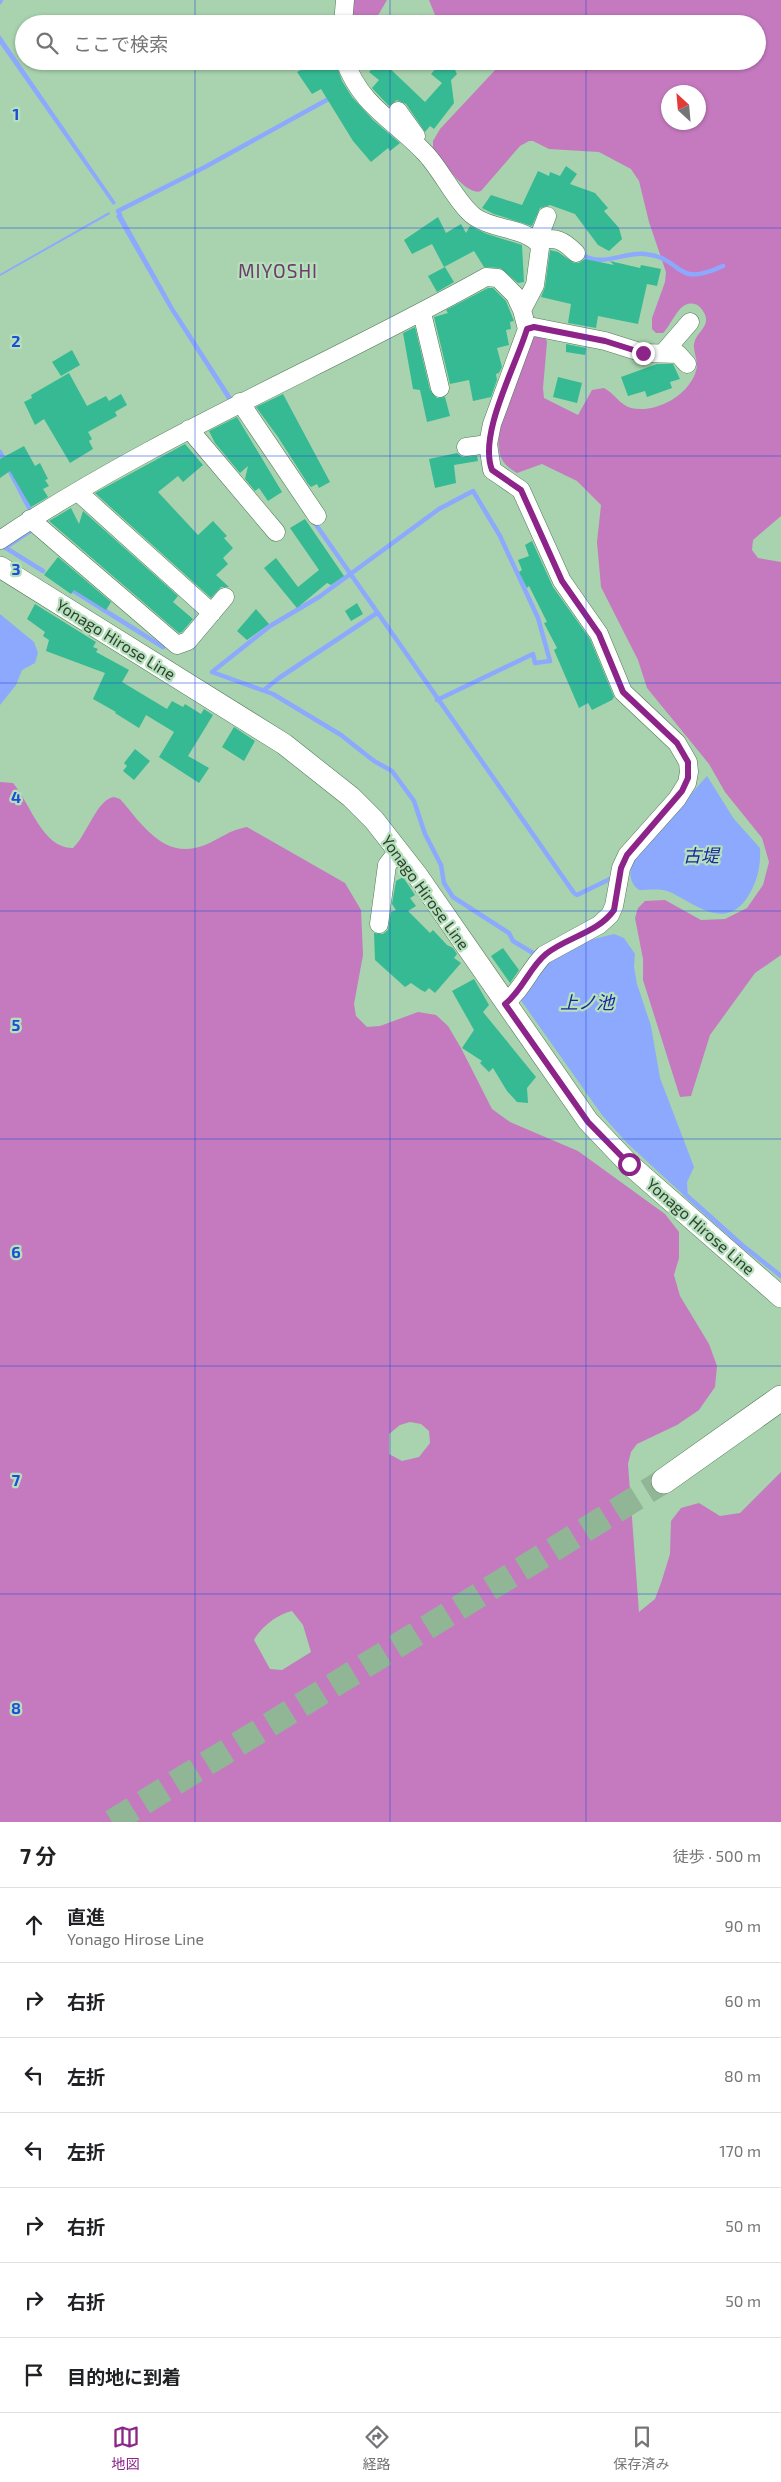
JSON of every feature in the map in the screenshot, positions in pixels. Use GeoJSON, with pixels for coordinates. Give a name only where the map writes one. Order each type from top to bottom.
{"type":"FeatureCollection","features":[{"type":"Feature","properties":{"kind":"highway"},"geometry":{"type":"LineString","coordinates":[[781,1398],[666,1484],[781,1409]]}},
{"type":"Feature","properties":{"kind":"main road","name":"Yonago Hirose Line"},"geometry":{"type":"LineString","coordinates":[[0,566],[284,744],[351,797],[374,820],[398,851],[588,1122],[629,1164],[781,1297]]}},
{"type":"Feature","properties":{"kind":"street"},"geometry":{"type":"LineString","coordinates":[[344,15],[345,0]]}},
{"type":"Feature","properties":{"kind":"street"},"geometry":{"type":"LineString","coordinates":[[348,70],[352,81],[361,95],[426,154],[474,216],[514,230],[537,242],[540,248],[535,285],[522,310]]}},
{"type":"Feature","properties":{"kind":"street"},"geometry":{"type":"LineString","coordinates":[[398,111],[421,140],[426,154]]}},
{"type":"Feature","properties":{"kind":"street"},"geometry":{"type":"LineString","coordinates":[[537,242],[547,216]]}},
{"type":"Feature","properties":{"kind":"street"},"geometry":{"type":"LineString","coordinates":[[537,242],[547,238],[569,237],[576,253]]}},
{"type":"Feature","properties":{"kind":"street"},"geometry":{"type":"LineString","coordinates":[[0,540],[30,519],[240,402],[422,313],[486,277],[493,276],[498,278],[510,290],[522,310],[527,329],[492,424],[488,444],[492,470],[521,490],[562,581],[599,634],[623,692],[677,743],[688,762],[689,772],[687,783],[677,799],[627,855],[621,868],[614,910],[599,925],[548,952],[538,961],[514,996],[505,1004]]}},
{"type":"Feature","properties":{"kind":"street"},"geometry":{"type":"LineString","coordinates":[[422,313],[440,388]]}},
{"type":"Feature","properties":{"kind":"street"},"geometry":{"type":"LineString","coordinates":[[664,352],[690,322]]}},
{"type":"Feature","properties":{"kind":"street"},"geometry":{"type":"LineString","coordinates":[[527,329],[534,327],[605,341],[643,353],[664,352],[678,354],[687,364]]}},
{"type":"Feature","properties":{"kind":"street"},"geometry":{"type":"LineString","coordinates":[[240,402],[317,516]]}},
{"type":"Feature","properties":{"kind":"street"},"geometry":{"type":"LineString","coordinates":[[189,430],[276,532]]}},
{"type":"Feature","properties":{"kind":"street"},"geometry":{"type":"LineString","coordinates":[[466,447],[488,444]]}},
{"type":"Feature","properties":{"kind":"street"},"geometry":{"type":"LineString","coordinates":[[78,492],[212,613]]}},
{"type":"Feature","properties":{"kind":"street"},"geometry":{"type":"LineString","coordinates":[[30,519],[177,645],[188,640],[225,597]]}},
{"type":"Feature","properties":{"kind":"street"},"geometry":{"type":"LineString","coordinates":[[379,924],[387,866],[398,851]]}},
{"type":"Feature","properties":{"kind":"shaded area"},"geometry":{"type":"Polygon","coordinates":[[[350,0],[387,0],[378,15],[349,15],[350,0]]]}},
{"type":"Feature","properties":{"kind":"shaded area"},"geometry":{"type":"Polygon","coordinates":[[[429,0],[781,0],[781,516],[753,540],[752,550],[758,558],[781,562],[781,955],[755,973],[710,1035],[691,1096],[680,1097],[643,980],[643,959],[635,918],[638,908],[645,901],[665,900],[701,920],[725,919],[747,908],[763,885],[769,862],[762,838],[725,792],[709,764],[647,688],[638,660],[601,587],[597,542],[601,505],[577,481],[542,464],[517,473],[513,471],[501,457],[499,438],[505,409],[534,335],[545,337],[547,342],[543,388],[544,398],[578,415],[592,390],[604,388],[620,402],[631,408],[651,408],[670,401],[679,395],[692,380],[697,367],[694,351],[695,339],[705,325],[706,316],[698,305],[689,304],[680,309],[663,333],[656,333],[652,329],[652,318],[665,282],[666,272],[649,222],[639,181],[631,169],[599,152],[549,149],[529,141],[520,146],[481,191],[475,191],[454,176],[441,161],[433,148],[433,141],[440,129],[495,70],[766,70],[766,15],[435,15],[429,0]]]}},
{"type":"Feature","properties":{"kind":"shaded area"},"geometry":{"type":"Polygon","coordinates":[[[0,782],[13,783],[45,833],[53,841],[63,846],[73,848],[102,804],[114,797],[120,799],[146,829],[166,844],[178,848],[191,849],[247,827],[345,883],[361,910],[363,955],[354,1004],[356,1016],[367,1027],[380,1026],[418,1012],[436,1015],[448,1026],[492,1109],[510,1122],[578,1151],[665,1214],[679,1232],[679,1258],[674,1275],[680,1296],[709,1344],[717,1366],[715,1387],[699,1410],[677,1425],[637,1444],[631,1452],[628,1464],[639,1612],[655,1599],[670,1554],[671,1521],[681,1508],[699,1503],[720,1516],[740,1513],[781,1472],[781,1822],[0,1822],[0,782]],[[410,1422],[400,1425],[389,1434],[389,1454],[402,1461],[419,1457],[430,1443],[429,1431],[421,1424],[410,1422]],[[292,1611],[270,1622],[254,1640],[270,1669],[282,1670],[311,1652],[303,1625],[292,1611]]]}},
{"type":"Feature","properties":{"kind":"water"},"geometry":{"type":"Polygon","coordinates":[[[0,35],[15,57],[15,65],[0,44],[0,35]]]}},
{"type":"Feature","properties":{"kind":"water"},"geometry":{"type":"Polygon","coordinates":[[[18,70],[24,70],[116,203],[113,205],[18,70]]]}},
{"type":"Feature","properties":{"kind":"water"},"geometry":{"type":"Polygon","coordinates":[[[119,210],[174,308],[233,399],[229,402],[170,310],[116,216],[118,214],[116,211],[119,210]]]}},
{"type":"Feature","properties":{"kind":"water"},"geometry":{"type":"Polygon","coordinates":[[[109,212],[110,214],[0,276],[0,274],[109,212]]]}},
{"type":"Feature","properties":{"kind":"water"},"geometry":{"type":"Polygon","coordinates":[[[0,614],[34,642],[38,653],[35,663],[22,670],[16,685],[0,705],[0,614]]]}},
{"type":"Feature","properties":{"kind":"water","name":"古堤"},"geometry":{"type":"Polygon","coordinates":[[[707,776],[734,819],[760,848],[758,871],[750,893],[741,905],[732,912],[722,914],[701,909],[670,892],[639,890],[632,883],[630,874],[636,856],[707,776]]]}},
{"type":"Feature","properties":{"kind":"water","name":"上ノ池"},"geometry":{"type":"Polygon","coordinates":[[[614,934],[624,938],[635,954],[634,967],[637,984],[651,1026],[660,1078],[694,1167],[687,1182],[688,1199],[627,1143],[602,1115],[520,999],[548,962],[590,940],[614,934]]]}},
{"type":"Feature","properties":{"kind":"building"},"geometry":{"type":"Polygon","coordinates":[[[301,70],[338,70],[342,81],[352,97],[373,120],[400,143],[390,151],[388,148],[371,162],[353,141],[321,89],[312,94],[297,72],[301,70]]]}},
{"type":"Feature","properties":{"kind":"building"},"geometry":{"type":"Polygon","coordinates":[[[371,70],[391,70],[425,102],[442,83],[431,74],[434,70],[455,70],[457,74],[451,80],[454,103],[434,129],[430,126],[425,132],[406,104],[397,100],[389,106],[372,88],[379,80],[369,72],[371,70]]]}},
{"type":"Feature","properties":{"kind":"building"},"geometry":{"type":"Polygon","coordinates":[[[566,166],[577,174],[570,184],[595,193],[608,208],[604,211],[619,228],[622,239],[609,251],[598,245],[575,214],[550,205],[540,208],[532,226],[494,214],[482,208],[491,195],[522,205],[538,171],[549,176],[550,172],[560,176],[566,166]]]}},
{"type":"Feature","properties":{"kind":"building"},"geometry":{"type":"Polygon","coordinates":[[[438,217],[446,233],[461,224],[466,233],[470,226],[487,234],[522,245],[524,282],[518,283],[500,268],[484,267],[474,251],[444,267],[432,244],[412,254],[404,240],[438,217]]]}},
{"type":"Feature","properties":{"kind":"building"},"geometry":{"type":"Polygon","coordinates":[[[550,250],[558,252],[574,263],[579,263],[585,259],[614,265],[610,261],[640,268],[641,265],[661,269],[657,286],[647,284],[638,324],[598,316],[596,328],[568,323],[571,304],[541,297],[545,287],[550,250]]]}},
{"type":"Feature","properties":{"kind":"building"},"geometry":{"type":"Polygon","coordinates":[[[445,267],[454,282],[437,292],[428,276],[445,267]]]}},
{"type":"Feature","properties":{"kind":"building"},"geometry":{"type":"Polygon","coordinates":[[[488,288],[493,288],[506,301],[514,321],[510,322],[511,329],[506,330],[509,345],[497,348],[502,367],[499,373],[496,374],[497,380],[491,397],[473,401],[469,380],[450,384],[434,317],[448,313],[446,310],[488,288]]]}},
{"type":"Feature","properties":{"kind":"building"},"geometry":{"type":"Polygon","coordinates":[[[415,327],[430,390],[437,398],[445,397],[450,416],[427,422],[420,390],[413,389],[403,333],[415,327]]]}},
{"type":"Feature","properties":{"kind":"building"},"geometry":{"type":"Polygon","coordinates":[[[566,344],[586,348],[585,355],[566,352],[566,344]]]}},
{"type":"Feature","properties":{"kind":"building"},"geometry":{"type":"Polygon","coordinates":[[[72,350],[80,365],[61,376],[52,362],[72,350]]]}},
{"type":"Feature","properties":{"kind":"building"},"geometry":{"type":"Polygon","coordinates":[[[657,364],[673,364],[680,379],[670,382],[672,388],[647,397],[645,391],[628,396],[621,377],[657,364]]]}},
{"type":"Feature","properties":{"kind":"building"},"geometry":{"type":"Polygon","coordinates":[[[69,373],[87,406],[106,396],[109,401],[121,394],[127,405],[115,412],[117,416],[88,432],[92,439],[89,441],[93,449],[70,463],[44,419],[35,425],[24,402],[32,398],[31,395],[69,373]]]}},
{"type":"Feature","properties":{"kind":"building"},"geometry":{"type":"Polygon","coordinates":[[[558,377],[582,383],[577,403],[553,397],[558,377]]]}},
{"type":"Feature","properties":{"kind":"building"},"geometry":{"type":"Polygon","coordinates":[[[283,394],[330,482],[319,488],[317,484],[311,487],[308,484],[256,407],[283,394]]]}},
{"type":"Feature","properties":{"kind":"building"},"geometry":{"type":"Polygon","coordinates":[[[237,417],[282,492],[268,501],[259,488],[255,491],[245,479],[248,466],[240,473],[215,443],[209,431],[237,417]]]}},
{"type":"Feature","properties":{"kind":"building"},"geometry":{"type":"Polygon","coordinates":[[[185,444],[203,465],[183,482],[178,476],[158,492],[198,535],[213,521],[227,536],[224,538],[233,548],[223,558],[228,564],[216,575],[229,587],[221,587],[211,598],[95,493],[185,444]]]}},
{"type":"Feature","properties":{"kind":"building"},"geometry":{"type":"Polygon","coordinates":[[[24,446],[35,466],[40,463],[48,479],[45,480],[49,486],[43,489],[48,497],[31,507],[10,471],[0,478],[0,459],[24,446]]]}},
{"type":"Feature","properties":{"kind":"building"},"geometry":{"type":"Polygon","coordinates":[[[457,453],[462,457],[477,456],[478,461],[454,465],[456,483],[435,488],[429,459],[457,453]]]}},
{"type":"Feature","properties":{"kind":"building"},"geometry":{"type":"Polygon","coordinates":[[[71,508],[79,524],[83,511],[178,596],[173,602],[193,619],[182,632],[179,633],[49,521],[71,508]]]}},
{"type":"Feature","properties":{"kind":"building"},"geometry":{"type":"Polygon","coordinates":[[[305,519],[344,576],[331,585],[327,583],[297,608],[264,568],[276,558],[298,587],[319,570],[290,528],[305,519]]]}},
{"type":"Feature","properties":{"kind":"building"},"geometry":{"type":"Polygon","coordinates":[[[532,541],[553,587],[590,639],[614,697],[612,700],[592,710],[588,703],[579,708],[554,650],[557,648],[544,623],[547,622],[529,586],[527,588],[519,572],[522,570],[518,560],[529,556],[525,545],[532,541]]]}},
{"type":"Feature","properties":{"kind":"building"},"geometry":{"type":"Polygon","coordinates":[[[58,557],[111,602],[106,610],[74,590],[71,594],[44,575],[58,557]]]}},
{"type":"Feature","properties":{"kind":"building"},"geometry":{"type":"Polygon","coordinates":[[[357,603],[363,614],[351,621],[345,611],[357,603]]]}},
{"type":"Feature","properties":{"kind":"building"},"geometry":{"type":"Polygon","coordinates":[[[35,604],[96,642],[93,647],[98,649],[96,652],[129,670],[122,682],[167,709],[172,701],[183,707],[185,704],[201,714],[204,709],[213,715],[188,756],[209,768],[199,783],[159,757],[174,732],[146,715],[139,728],[115,713],[93,699],[105,673],[46,651],[49,640],[43,636],[45,632],[27,619],[35,604]]]}},
{"type":"Feature","properties":{"kind":"building"},"geometry":{"type":"Polygon","coordinates":[[[256,609],[269,624],[247,640],[237,631],[256,609]]]}},
{"type":"Feature","properties":{"kind":"building"},"geometry":{"type":"Polygon","coordinates":[[[234,727],[255,741],[244,761],[222,747],[234,727]]]}},
{"type":"Feature","properties":{"kind":"building"},"geometry":{"type":"Polygon","coordinates":[[[135,749],[150,761],[134,780],[123,771],[127,766],[124,763],[135,749]]]}},
{"type":"Feature","properties":{"kind":"building"},"geometry":{"type":"Polygon","coordinates":[[[403,877],[415,895],[410,898],[416,906],[408,911],[430,933],[433,930],[447,945],[453,948],[457,954],[454,958],[461,963],[435,993],[429,988],[425,992],[411,983],[405,987],[375,960],[374,933],[383,934],[388,930],[391,912],[396,910],[392,904],[396,881],[403,877]]]}},
{"type":"Feature","properties":{"kind":"building"},"geometry":{"type":"Polygon","coordinates":[[[503,948],[519,970],[510,983],[491,956],[503,948]]]}},
{"type":"Feature","properties":{"kind":"building"},"geometry":{"type":"Polygon","coordinates":[[[474,979],[489,1005],[483,1012],[536,1077],[527,1088],[528,1103],[517,1102],[507,1091],[493,1068],[489,1072],[480,1063],[482,1061],[462,1048],[474,1030],[452,991],[474,979]]]}},
{"type":"Feature","properties":{"kind":"waterway"},"geometry":{"type":"LineString","coordinates":[[120,215],[118,211],[205,167],[332,97]]}},
{"type":"Feature","properties":{"kind":"waterway"},"geometry":{"type":"LineString","coordinates":[[581,254],[597,260],[645,254],[658,257],[680,270],[695,274],[723,266]]}},
{"type":"Feature","properties":{"kind":"waterway"},"geometry":{"type":"LineString","coordinates":[[0,452],[29,508]]}},
{"type":"Feature","properties":{"kind":"waterway"},"geometry":{"type":"LineString","coordinates":[[437,700],[533,654],[535,663],[550,661],[538,618],[500,536],[473,491],[439,509],[319,597],[270,626],[212,672],[273,694],[341,735],[374,761],[392,771],[414,801],[425,834],[441,865],[444,883],[453,897],[509,933],[513,941],[538,956]]}},
{"type":"Feature","properties":{"kind":"waterway"},"geometry":{"type":"LineString","coordinates":[[312,519],[574,893],[577,895],[612,878]]}},
{"type":"Feature","properties":{"kind":"waterway"},"geometry":{"type":"LineString","coordinates":[[5,548],[29,532]]}},
{"type":"Feature","properties":{"kind":"waterway"},"geometry":{"type":"LineString","coordinates":[[1,545],[43,571]]}},
{"type":"Feature","properties":{"kind":"waterway"},"geometry":{"type":"LineString","coordinates":[[69,588],[163,647]]}},
{"type":"Feature","properties":{"kind":"waterway"},"geometry":{"type":"LineString","coordinates":[[264,690],[377,613]]}},
{"type":"Feature","properties":{"kind":"waterway"},"geometry":{"type":"LineString","coordinates":[[685,1194],[742,1245],[781,1276]]}},
{"type":"Feature","properties":{"kind":"tunnel"},"geometry":{"type":"LineString","coordinates":[[112,1822],[664,1481]]}},
{"type":"Feature","properties":{"kind":"district","name":"MIYOSHI"},"geometry":{"type":"Point","coordinates":[278,270]}},
{"type":"Feature","properties":{"kind":"route"},"geometry":{"type":"LineString","coordinates":[[629,1164],[588,1122],[505,1004],[522,987],[538,961],[548,952],[599,925],[614,910],[618,878],[627,855],[677,799],[687,783],[688,762],[677,743],[623,692],[599,634],[562,581],[521,490],[495,474],[492,470],[488,444],[492,424],[527,329],[534,327],[605,341],[643,353]]}}]}
